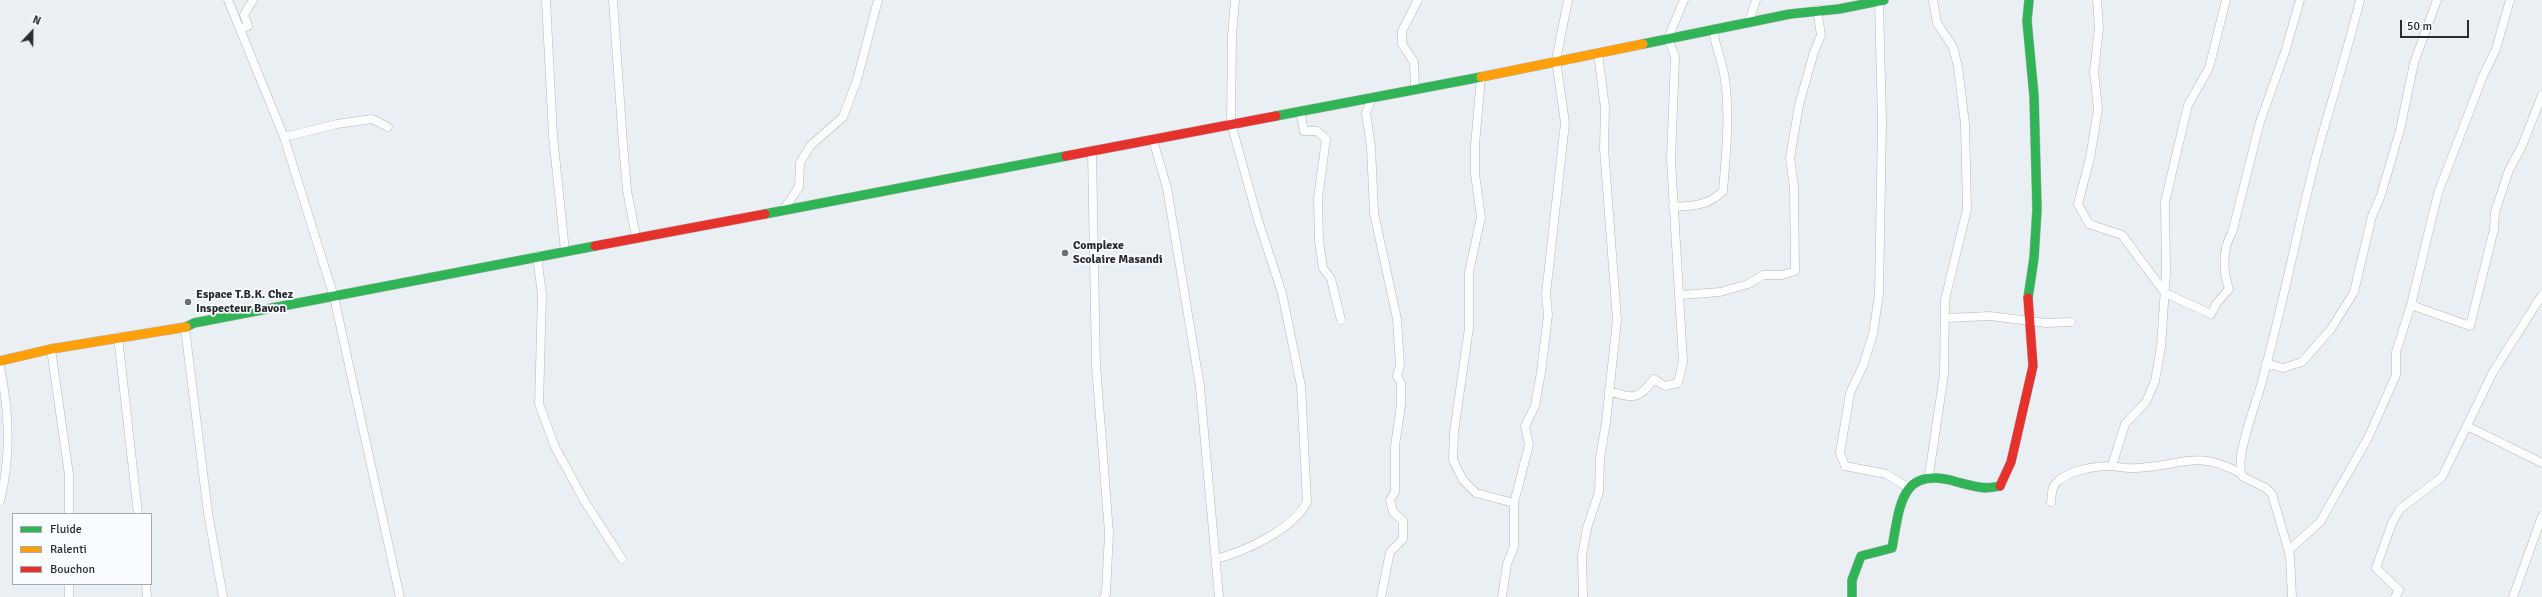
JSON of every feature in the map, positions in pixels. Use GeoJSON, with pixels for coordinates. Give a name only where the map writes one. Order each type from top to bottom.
{"type":"FeatureCollection","features":[{"type":"Feature","properties":{"kind":"main road"},"geometry":{"type":"LineString","coordinates":[[1852,597],[1852,580],[1861,556],[1870,551],[1885,552],[1892,548],[1900,508],[1909,488],[1920,477],[1942,476],[1965,485],[1991,489],[2002,485],[2012,462],[2033,366],[2027,291],[2034,258],[2038,209],[2035,180],[2034,96],[2027,21],[2029,0]]}},
{"type":"Feature","properties":{"kind":"main road"},"geometry":{"type":"LineString","coordinates":[[0,361],[51,349],[118,337],[185,328],[194,323],[334,297],[537,256],[1092,152],[1231,123],[1481,77],[1556,60],[1598,53],[1763,19],[1817,10],[1838,4],[1881,1]]}},
{"type":"Feature","properties":{"kind":"street"},"geometry":{"type":"LineString","coordinates":[[228,0],[284,137],[334,297],[400,597]]}},
{"type":"Feature","properties":{"kind":"street"},"geometry":{"type":"LineString","coordinates":[[240,30],[248,26],[244,15],[253,0]]}},
{"type":"Feature","properties":{"kind":"street"},"geometry":{"type":"LineString","coordinates":[[546,0],[553,136],[565,251]]}},
{"type":"Feature","properties":{"kind":"street"},"geometry":{"type":"LineString","coordinates":[[613,0],[622,144],[627,190],[636,238]]}},
{"type":"Feature","properties":{"kind":"street"},"geometry":{"type":"LineString","coordinates":[[784,209],[799,187],[800,163],[810,146],[843,117],[858,80],[878,0]]}},
{"type":"Feature","properties":{"kind":"street"},"geometry":{"type":"LineString","coordinates":[[1216,559],[1242,552],[1260,541],[1292,520],[1303,509],[1307,502],[1301,386],[1282,292],[1260,227],[1231,123],[1232,36],[1236,0]]}},
{"type":"Feature","properties":{"kind":"street"},"geometry":{"type":"LineString","coordinates":[[1416,88],[1414,62],[1402,44],[1402,31],[1418,0]]}},
{"type":"Feature","properties":{"kind":"street"},"geometry":{"type":"LineString","coordinates":[[1502,597],[1507,564],[1514,547],[1514,502],[1529,445],[1525,426],[1535,406],[1548,315],[1546,294],[1565,123],[1556,60],[1568,0]]}},
{"type":"Feature","properties":{"kind":"street"},"geometry":{"type":"LineString","coordinates":[[1610,391],[1636,397],[1642,394],[1654,379],[1665,386],[1678,383],[1683,361],[1681,351],[1680,295],[1670,160],[1675,58],[1668,38],[1684,0]]}},
{"type":"Feature","properties":{"kind":"street"},"geometry":{"type":"LineString","coordinates":[[1749,22],[1755,9],[1756,0]]}},
{"type":"Feature","properties":{"kind":"street"},"geometry":{"type":"LineString","coordinates":[[1929,476],[1944,374],[1945,300],[1967,209],[1965,124],[1956,61],[1953,47],[1937,23],[1933,0]]}},
{"type":"Feature","properties":{"kind":"street"},"geometry":{"type":"LineString","coordinates":[[2096,0],[2099,28],[2094,72],[2098,110],[2090,158],[2078,204],[2089,224],[2122,235],[2165,293],[2210,314],[2216,304],[2229,289],[2225,276],[2228,240],[2232,233],[2260,122],[2285,52],[2300,0]]}},
{"type":"Feature","properties":{"kind":"street"},"geometry":{"type":"LineString","coordinates":[[2112,466],[2125,424],[2146,402],[2155,382],[2161,347],[2165,293],[2165,202],[2188,105],[2209,68],[2226,0]]}},
{"type":"Feature","properties":{"kind":"street"},"geometry":{"type":"LineString","coordinates":[[2240,473],[2244,440],[2266,363],[2315,164],[2342,72],[2360,0]]}},
{"type":"Feature","properties":{"kind":"street"},"geometry":{"type":"LineString","coordinates":[[2266,363],[2283,368],[2302,362],[2331,329],[2354,292],[2372,216],[2381,195],[2400,130],[2414,63],[2437,0]]}},
{"type":"Feature","properties":{"kind":"street"},"geometry":{"type":"LineString","coordinates":[[2289,550],[2320,522],[2368,438],[2396,374],[2396,352],[2411,305],[2438,193],[2483,76],[2496,49],[2510,0]]}},
{"type":"Feature","properties":{"kind":"street"},"geometry":{"type":"LineString","coordinates":[[1881,1],[1882,122],[1880,294],[1873,334],[1863,366],[1850,392],[1840,453],[1845,466],[1886,474],[1909,488]]}},
{"type":"Feature","properties":{"kind":"street"},"geometry":{"type":"LineString","coordinates":[[1755,9],[1763,19]]}},
{"type":"Feature","properties":{"kind":"street"},"geometry":{"type":"LineString","coordinates":[[1680,295],[1720,292],[1748,284],[1763,274],[1782,275],[1795,270],[1794,187],[1790,158],[1799,105],[1814,52],[1821,35],[1817,10]]}},
{"type":"Feature","properties":{"kind":"street"},"geometry":{"type":"LineString","coordinates":[[1675,21],[1683,36]]}},
{"type":"Feature","properties":{"kind":"street"},"geometry":{"type":"LineString","coordinates":[[1673,206],[1697,205],[1713,201],[1723,191],[1729,117],[1725,79],[1721,59],[1714,43],[1713,29]]}},
{"type":"Feature","properties":{"kind":"street"},"geometry":{"type":"LineString","coordinates":[[1583,597],[1582,556],[1587,528],[1599,492],[1600,458],[1610,391],[1617,320],[1604,148],[1605,108],[1598,53]]}},
{"type":"Feature","properties":{"kind":"street"},"geometry":{"type":"LineString","coordinates":[[1481,77],[1475,145],[1475,174],[1481,217],[1470,272],[1469,328],[1454,432],[1453,460],[1463,480],[1476,493],[1514,502]]}},
{"type":"Feature","properties":{"kind":"street"},"geometry":{"type":"LineString","coordinates":[[2411,305],[2470,326],[2494,229],[2495,212],[2509,170],[2522,146],[2542,95]]}},
{"type":"Feature","properties":{"kind":"street"},"geometry":{"type":"LineString","coordinates":[[1372,97],[1366,112],[1372,146],[1374,213],[1397,319],[1400,365],[1397,376],[1401,383],[1401,406],[1395,446],[1395,492],[1390,500],[1393,512],[1403,521],[1403,539],[1390,552],[1381,597]]}},
{"type":"Feature","properties":{"kind":"street"},"geometry":{"type":"LineString","coordinates":[[1351,101],[1366,112]]}},
{"type":"Feature","properties":{"kind":"street"},"geometry":{"type":"LineString","coordinates":[[1300,111],[1304,131],[1317,131],[1326,139],[1318,198],[1319,241],[1323,268],[1331,279],[1341,320]]}},
{"type":"Feature","properties":{"kind":"street"},"geometry":{"type":"LineString","coordinates":[[284,137],[337,124],[372,119],[388,127]]}},
{"type":"Feature","properties":{"kind":"street"},"geometry":{"type":"LineString","coordinates":[[1154,140],[1167,188],[1200,387],[1219,597]]}},
{"type":"Feature","properties":{"kind":"street"},"geometry":{"type":"LineString","coordinates":[[1092,152],[1096,365],[1110,533],[1106,593],[1104,597]]}},
{"type":"Feature","properties":{"kind":"street"},"geometry":{"type":"LineString","coordinates":[[537,256],[542,295],[539,404],[555,447],[586,502],[622,560]]}},
{"type":"Feature","properties":{"kind":"street"},"geometry":{"type":"LineString","coordinates":[[2396,597],[2399,590],[2376,568],[2392,523],[2406,504],[2442,478],[2493,372],[2542,295]]}},
{"type":"Feature","properties":{"kind":"street"},"geometry":{"type":"LineString","coordinates":[[1945,318],[1977,318],[1990,316],[2046,323],[2071,322]]}},
{"type":"Feature","properties":{"kind":"street"},"geometry":{"type":"LineString","coordinates":[[185,328],[207,506],[223,597]]}},
{"type":"Feature","properties":{"kind":"street"},"geometry":{"type":"LineString","coordinates":[[118,337],[138,513]]}},
{"type":"Feature","properties":{"kind":"street"},"geometry":{"type":"LineString","coordinates":[[51,349],[69,475],[69,513]]}},
{"type":"Feature","properties":{"kind":"street"},"geometry":{"type":"LineString","coordinates":[[0,367],[7,432],[7,470],[0,501]]}},
{"type":"Feature","properties":{"kind":"street"},"geometry":{"type":"LineString","coordinates":[[2467,426],[2542,463]]}},
{"type":"Feature","properties":{"kind":"street"},"geometry":{"type":"LineString","coordinates":[[2051,502],[2052,489],[2057,482],[2089,468],[2112,466],[2137,468],[2196,459],[2224,464],[2272,494],[2289,550],[2292,570],[2292,597]]}},
{"type":"Feature","properties":{"kind":"street"},"geometry":{"type":"LineString","coordinates":[[2516,596],[2542,516]]}},
{"type":"Feature","properties":{"kind":"street"},"geometry":{"type":"LineString","coordinates":[[69,585],[69,597]]}},
{"type":"Feature","properties":{"kind":"street"},"geometry":{"type":"LineString","coordinates":[[146,585],[147,597]]}},
{"type":"Feature","properties":{"kind":"traffic: fast"},"geometry":{"type":"LineString","coordinates":[[1643,44],[1790,14],[1839,9],[1884,0]]}},
{"type":"Feature","properties":{"kind":"traffic: fast"},"geometry":{"type":"LineString","coordinates":[[2028,298],[2034,258],[2037,209],[2034,96],[2027,21],[2029,0]]}},
{"type":"Feature","properties":{"kind":"traffic: fast"},"geometry":{"type":"LineString","coordinates":[[1276,116],[1481,77]]}},
{"type":"Feature","properties":{"kind":"traffic: fast"},"geometry":{"type":"LineString","coordinates":[[765,214],[1066,156]]}},
{"type":"Feature","properties":{"kind":"traffic: fast"},"geometry":{"type":"LineString","coordinates":[[186,327],[194,323],[595,246]]}},
{"type":"Feature","properties":{"kind":"traffic: fast"},"geometry":{"type":"LineString","coordinates":[[1852,597],[1852,580],[1861,556],[1892,548],[1901,503],[1906,492],[1914,484],[1924,479],[1938,478],[1978,487],[1989,488],[2000,486]]}},
{"type":"Feature","properties":{"kind":"traffic: slow"},"geometry":{"type":"LineString","coordinates":[[1481,77],[1643,44]]}},
{"type":"Feature","properties":{"kind":"traffic: slow"},"geometry":{"type":"LineString","coordinates":[[0,361],[51,349],[186,327]]}},
{"type":"Feature","properties":{"kind":"traffic: jam"},"geometry":{"type":"LineString","coordinates":[[1066,156],[1276,116]]}},
{"type":"Feature","properties":{"kind":"traffic: jam"},"geometry":{"type":"LineString","coordinates":[[595,246],[765,214]]}},
{"type":"Feature","properties":{"kind":"traffic: jam"},"geometry":{"type":"LineString","coordinates":[[2000,486],[2011,462],[2033,366],[2028,298]]}},
{"type":"Feature","properties":{"kind":"place","name":"Complexe Scolaire Masandi"},"geometry":{"type":"Point","coordinates":[1065,253]}},
{"type":"Feature","properties":{"kind":"place","name":"Espace T.B.K. Chez Inspecteur Bavon"},"geometry":{"type":"Point","coordinates":[188,302]}}]}
